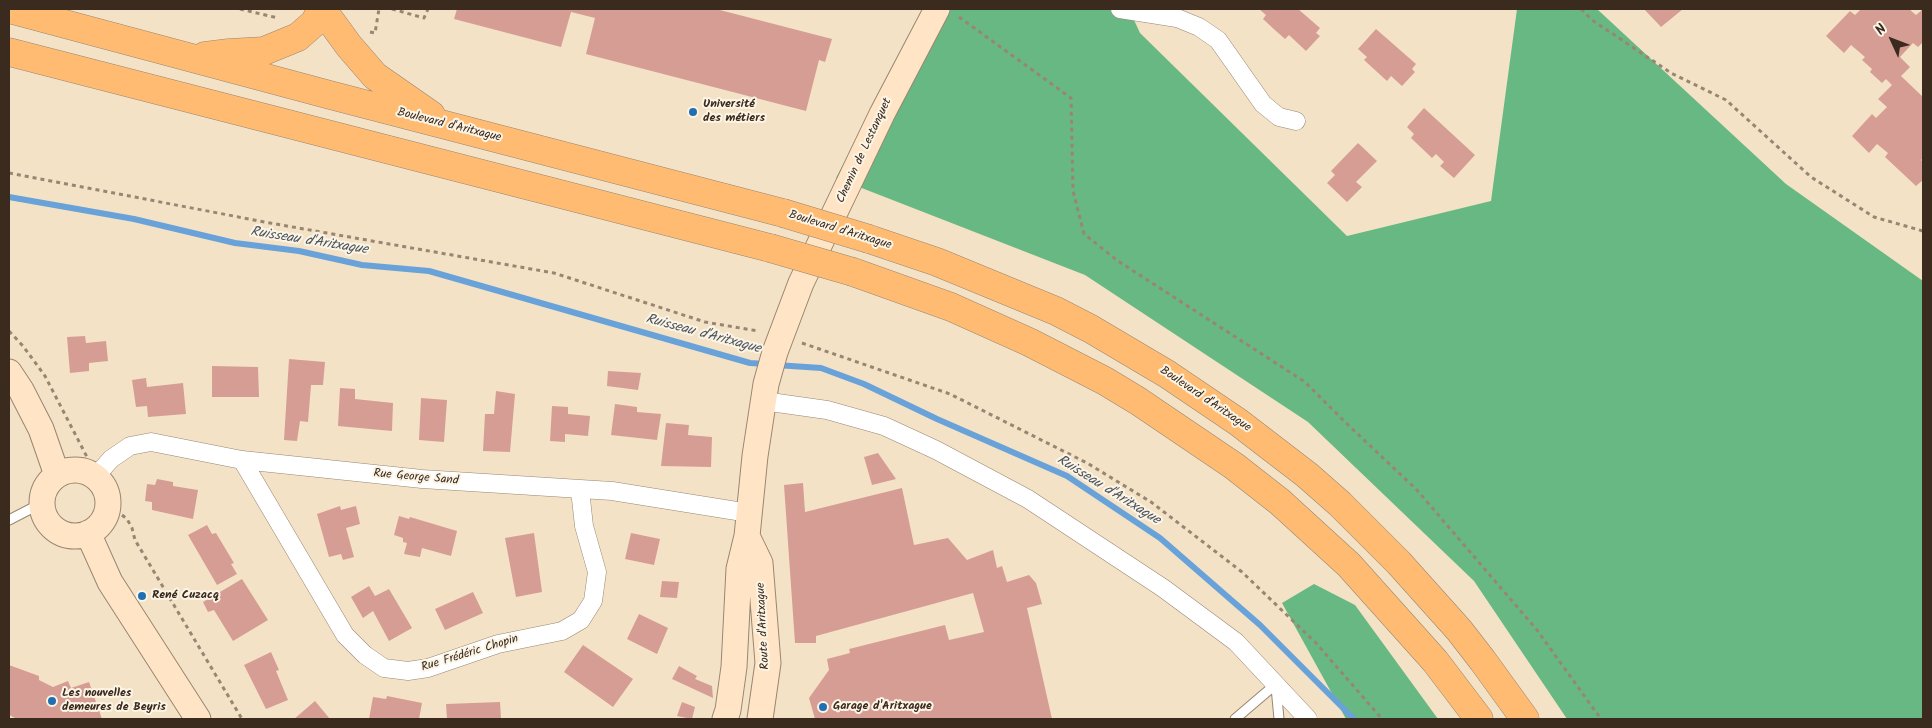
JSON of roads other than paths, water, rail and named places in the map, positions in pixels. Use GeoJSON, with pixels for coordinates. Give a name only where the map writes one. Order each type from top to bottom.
{"type":"FeatureCollection","features":[{"type":"Feature","properties":{"kind":"main road","name":"Boulevard d'Aritxague"},"geometry":{"type":"LineString","coordinates":[[9,9],[783,213],[869,239],[945,265],[1056,311],[1167,374],[1238,422],[1307,475],[1399,562],[1436,603],[1477,653],[1525,719]]}},
{"type":"Feature","properties":{"kind":"main road"},"geometry":{"type":"LineString","coordinates":[[191,58],[264,51],[298,37],[315,22],[322,9],[349,46],[375,76],[449,126]]}},
{"type":"Feature","properties":{"kind":"main road"},"geometry":{"type":"LineString","coordinates":[[9,52],[770,248],[853,272],[951,307],[1029,342],[1105,381],[1138,401],[1234,466],[1280,502],[1349,565],[1435,661],[1479,719]]}},
{"type":"Feature","properties":{"kind":"street"},"geometry":{"type":"LineString","coordinates":[[1120,9],[1177,18],[1199,27],[1218,40],[1263,104],[1279,116],[1296,121]]}},
{"type":"Feature","properties":{"kind":"street","name":"Chemin de Lestanquet"},"geometry":{"type":"LineString","coordinates":[[775,353],[801,283],[882,114],[946,12]]}},
{"type":"Feature","properties":{"kind":"street","name":"Route d'Aritxague"},"geometry":{"type":"LineString","coordinates":[[725,719],[734,667],[739,569],[748,524],[763,401],[775,353]]}},
{"type":"Feature","properties":{"kind":"street"},"geometry":{"type":"LineString","coordinates":[[9,372],[22,390],[42,429],[58,475]]}},
{"type":"Feature","properties":{"kind":"street"},"geometry":{"type":"LineString","coordinates":[[763,401],[827,410],[884,426],[936,450],[1028,500],[1178,598],[1236,642],[1308,719]]}},
{"type":"Feature","properties":{"kind":"street","name":"Rue George Sand"},"geometry":{"type":"LineString","coordinates":[[95,477],[111,459],[130,446],[151,442],[242,460],[422,479],[612,491],[748,524]]}},
{"type":"Feature","properties":{"kind":"street","name":"Rue Frédéric Chopin"},"geometry":{"type":"LineString","coordinates":[[242,460],[345,635],[366,655],[384,668],[408,671],[428,668],[498,644],[562,632],[580,620],[593,601],[597,572],[584,526],[580,490]]}},
{"type":"Feature","properties":{"kind":"street"},"geometry":{"type":"LineString","coordinates":[[70,470],[83,471],[95,477],[102,484],[107,494],[108,505],[106,515],[99,526],[88,534],[77,536],[66,535],[56,531],[44,515],[42,503],[45,488],[58,475],[70,470]]}},
{"type":"Feature","properties":{"kind":"street","name":"Route d'Aritxague"},"geometry":{"type":"LineString","coordinates":[[748,524],[760,563],[768,663],[760,719]]}},
{"type":"Feature","properties":{"kind":"street"},"geometry":{"type":"LineString","coordinates":[[88,534],[110,582],[198,719]]}},
{"type":"Feature","properties":{"kind":"lane"},"geometry":{"type":"LineString","coordinates":[[9,520],[42,503]]}},
{"type":"Feature","properties":{"kind":"lane"},"geometry":{"type":"LineString","coordinates":[[1235,719],[1276,684]]}},
{"type":"Feature","properties":{"kind":"lane"},"geometry":{"type":"LineString","coordinates":[[1276,684],[1279,719]]}},
{"type":"Feature","properties":{"kind":"waterway","name":"Ruisseau d'Aritxague"},"geometry":{"type":"LineString","coordinates":[[9,197],[134,219],[235,243],[299,251],[362,265],[429,271],[750,363],[766,364]]}},
{"type":"Feature","properties":{"kind":"waterway","name":"Ruisseau d'Aritxague"},"geometry":{"type":"LineString","coordinates":[[776,365],[821,368],[864,384],[937,419],[1067,476],[1160,538],[1260,625],[1354,719]]}},
{"type":"Feature","properties":{"kind":"place","name":"Université des métiers"},"geometry":{"type":"Point","coordinates":[693,112]}},
{"type":"Feature","properties":{"kind":"place","name":"René Cuzacq"},"geometry":{"type":"Point","coordinates":[142,596]}},
{"type":"Feature","properties":{"kind":"place","name":"Les nouvelles demeures de Beyris"},"geometry":{"type":"Point","coordinates":[52,701]}},
{"type":"Feature","properties":{"kind":"place","name":"Garage d'Aritxague"},"geometry":{"type":"Point","coordinates":[823,707]}}]}
